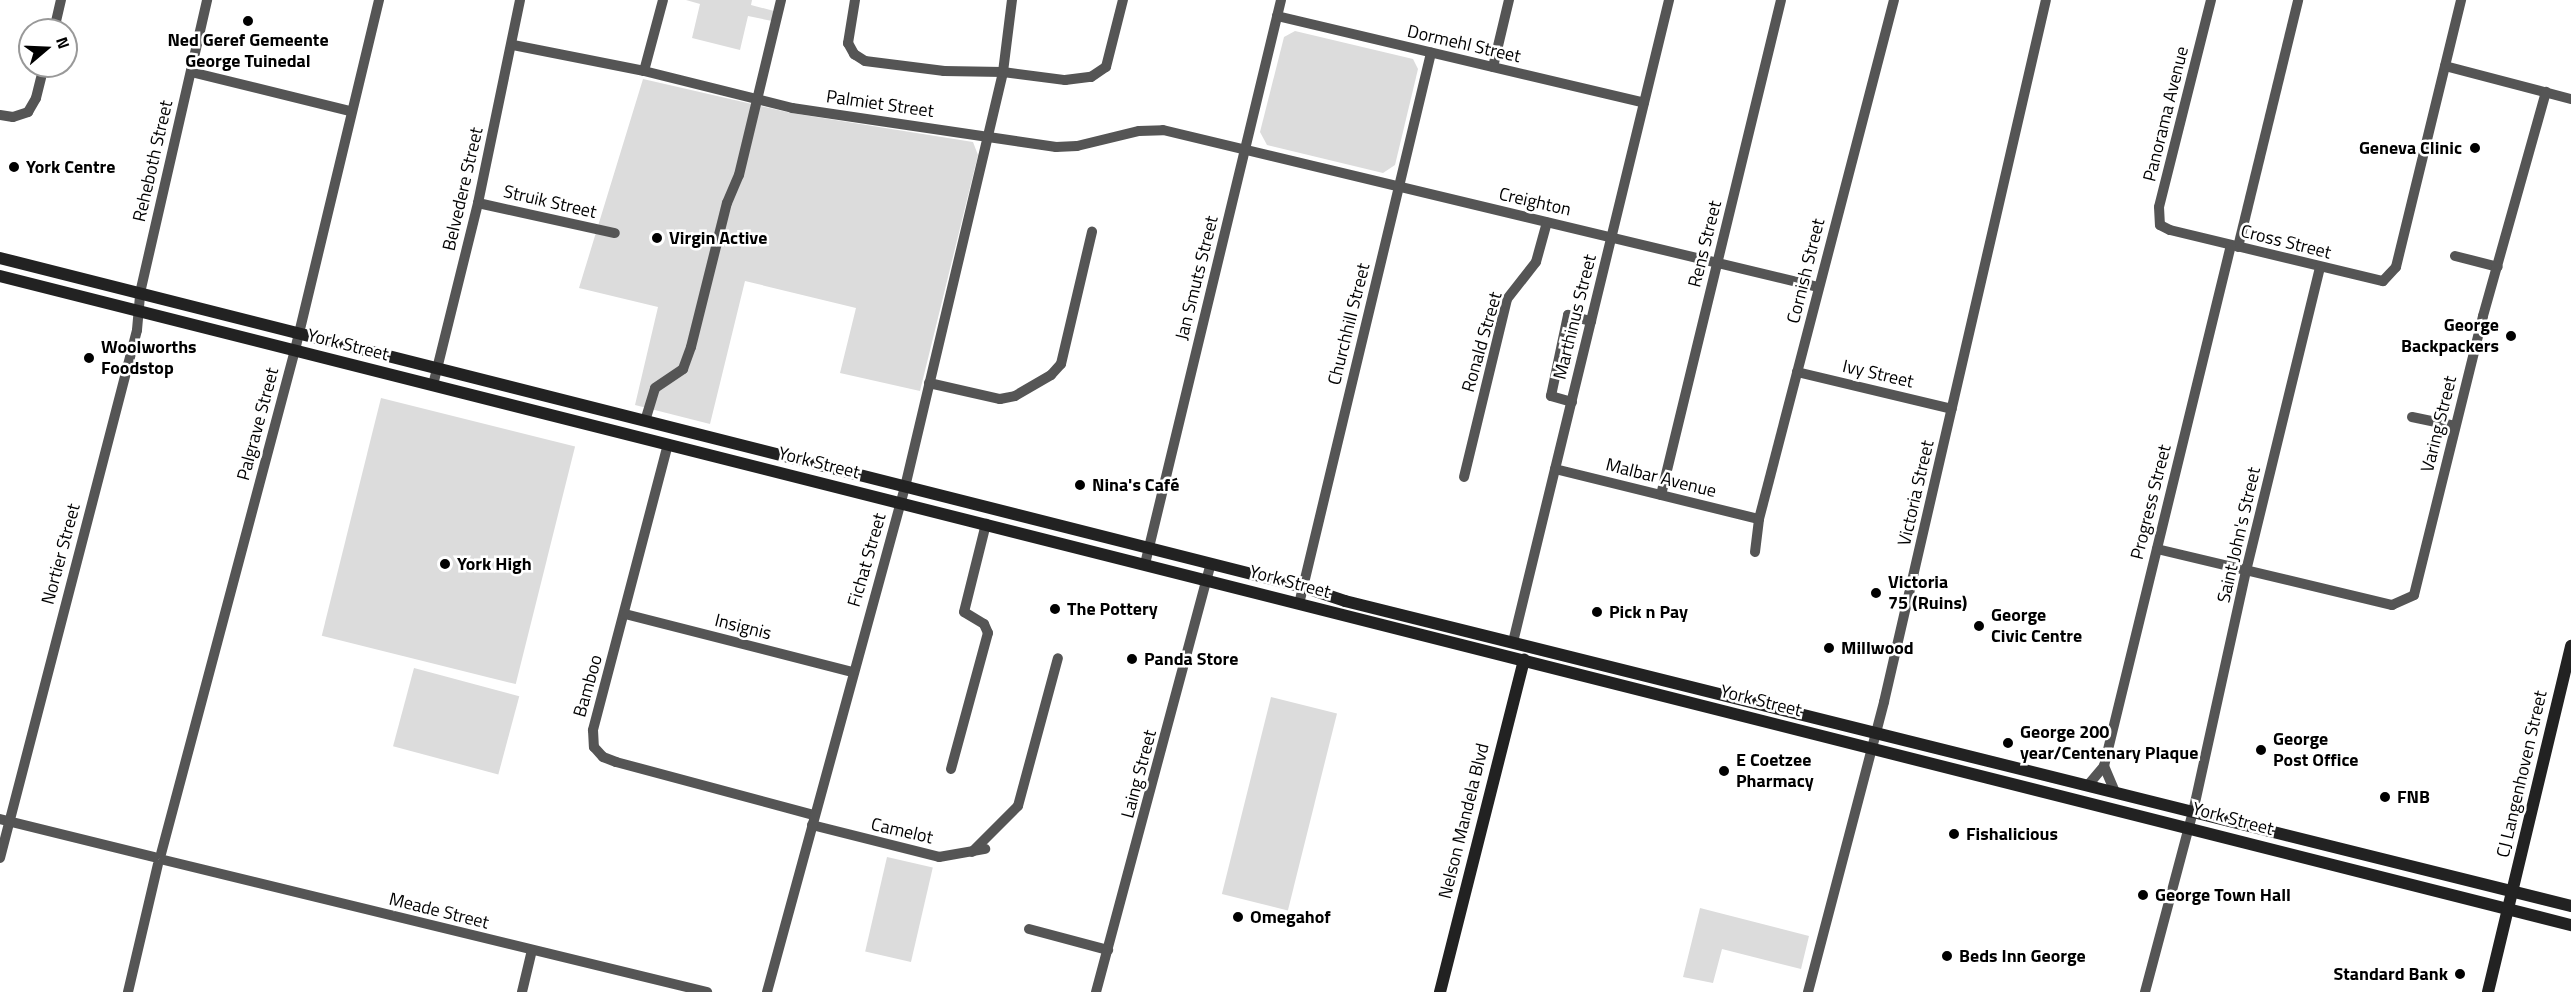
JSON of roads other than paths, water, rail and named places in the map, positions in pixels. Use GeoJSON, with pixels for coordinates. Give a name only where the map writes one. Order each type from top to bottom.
{"type":"FeatureCollection","features":[{"type":"Feature","properties":{"kind":"main road","name":"York Street"},"geometry":{"type":"LineString","coordinates":[[0,258],[1513,642],[2114,790],[2193,812],[2571,906]]}},
{"type":"Feature","properties":{"kind":"main road","name":"York Street"},"geometry":{"type":"LineString","coordinates":[[0,276],[2571,925]]}},
{"type":"Feature","properties":{"kind":"main road"},"geometry":{"type":"LineString","coordinates":[[1513,642],[1524,659]]}},
{"type":"Feature","properties":{"kind":"main road","name":"CJ Langenhoven Street"},"geometry":{"type":"LineString","coordinates":[[2488,992],[2571,646]]}},
{"type":"Feature","properties":{"kind":"main road","name":"Nelson Mandela Blvd"},"geometry":{"type":"LineString","coordinates":[[1440,992],[1524,659]]}},
{"type":"Feature","properties":{"kind":"street"},"geometry":{"type":"LineString","coordinates":[[57,18],[61,0]]}},
{"type":"Feature","properties":{"kind":"street","name":"Reheboth Street"},"geometry":{"type":"LineString","coordinates":[[140,293],[207,0]]}},
{"type":"Feature","properties":{"kind":"street","name":"Palgrave Street"},"geometry":{"type":"LineString","coordinates":[[128,992],[159,859],[295,350],[350,111],[379,0]]}},
{"type":"Feature","properties":{"kind":"street","name":"Belvedere Street"},"geometry":{"type":"LineString","coordinates":[[433,385],[478,203],[513,45],[520,0]]}},
{"type":"Feature","properties":{"kind":"street"},"geometry":{"type":"LineString","coordinates":[[644,71],[663,0]]}},
{"type":"Feature","properties":{"kind":"street"},"geometry":{"type":"LineString","coordinates":[[645,421],[655,388],[687,362],[727,203],[739,175],[781,0]]}},
{"type":"Feature","properties":{"kind":"street"},"geometry":{"type":"LineString","coordinates":[[855,0],[848,43],[858,57],[944,71],[1003,72],[1065,80],[1099,74],[1110,58],[1123,0]]}},
{"type":"Feature","properties":{"kind":"street","name":"Fichat Street"},"geometry":{"type":"LineString","coordinates":[[767,992],[852,672],[905,487],[1003,72],[1012,0]]}},
{"type":"Feature","properties":{"kind":"street","name":"Jan Smuts Street"},"geometry":{"type":"LineString","coordinates":[[1145,564],[1281,0]]}},
{"type":"Feature","properties":{"kind":"street"},"geometry":{"type":"LineString","coordinates":[[1493,68],[1509,0]]}},
{"type":"Feature","properties":{"kind":"street","name":"Marthinus Street"},"geometry":{"type":"LineString","coordinates":[[1513,642],[1669,0]]}},
{"type":"Feature","properties":{"kind":"street","name":"Rens Street"},"geometry":{"type":"LineString","coordinates":[[1661,495],[1781,0]]}},
{"type":"Feature","properties":{"kind":"street","name":"Cornish Street"},"geometry":{"type":"LineString","coordinates":[[1755,552],[1759,519],[1894,0]]}},
{"type":"Feature","properties":{"kind":"street","name":"Victoria Street"},"geometry":{"type":"LineString","coordinates":[[1808,992],[1876,733],[2046,0]]}},
{"type":"Feature","properties":{"kind":"street","name":"Panorama Avenue"},"geometry":{"type":"LineString","coordinates":[[2170,230],[2159,222],[2159,207],[2211,0]]}},
{"type":"Feature","properties":{"kind":"street","name":"Progress Street"},"geometry":{"type":"LineString","coordinates":[[2089,784],[2104,766],[2157,549],[2298,0]]}},
{"type":"Feature","properties":{"kind":"street"},"geometry":{"type":"LineString","coordinates":[[2461,0],[2445,66],[2571,99]]}},
{"type":"Feature","properties":{"kind":"street","name":"Dormehl Street"},"geometry":{"type":"LineString","coordinates":[[1277,16],[1644,103]]}},
{"type":"Feature","properties":{"kind":"street","name":"Palmiet Street"},"geometry":{"type":"LineString","coordinates":[[513,45],[644,71],[758,100],[1063,147],[1152,129],[1245,150]]}},
{"type":"Feature","properties":{"kind":"street","name":"Churchhill Street"},"geometry":{"type":"LineString","coordinates":[[1299,604],[1431,53]]}},
{"type":"Feature","properties":{"kind":"street","name":"Cross Street"},"geometry":{"type":"LineString","coordinates":[[2170,230],[2383,281],[2393,274],[2445,66]]}},
{"type":"Feature","properties":{"kind":"street"},"geometry":{"type":"LineString","coordinates":[[191,72],[350,111]]}},
{"type":"Feature","properties":{"kind":"street"},"geometry":{"type":"LineString","coordinates":[[0,115],[13,117],[28,112],[36,98],[41,78]]}},
{"type":"Feature","properties":{"kind":"street","name":"Varing Street"},"geometry":{"type":"LineString","coordinates":[[2157,549],[2392,605],[2409,600],[2417,588],[2455,426],[2546,93]]}},
{"type":"Feature","properties":{"kind":"street","name":"Creighton"},"geometry":{"type":"LineString","coordinates":[[1245,150],[1818,287]]}},
{"type":"Feature","properties":{"kind":"street","name":"Struik Street"},"geometry":{"type":"LineString","coordinates":[[478,203],[615,233]]}},
{"type":"Feature","properties":{"kind":"street","name":"Ronald Street"},"geometry":{"type":"LineString","coordinates":[[1464,477],[1507,299],[1536,262],[1547,222]]}},
{"type":"Feature","properties":{"kind":"street"},"geometry":{"type":"LineString","coordinates":[[929,383],[1000,399],[1015,396],[1051,375],[1061,364],[1092,232]]}},
{"type":"Feature","properties":{"kind":"street"},"geometry":{"type":"LineString","coordinates":[[2455,256],[2498,267]]}},
{"type":"Feature","properties":{"kind":"street","name":"Saint John's Street"},"geometry":{"type":"LineString","coordinates":[[2145,992],[2193,812],[2246,571],[2320,267]]}},
{"type":"Feature","properties":{"kind":"street","name":"Nortier Street"},"geometry":{"type":"LineString","coordinates":[[0,858],[4,820],[140,311],[140,293]]}},
{"type":"Feature","properties":{"kind":"street"},"geometry":{"type":"LineString","coordinates":[[1572,402],[1551,396],[1568,315],[1591,321]]}},
{"type":"Feature","properties":{"kind":"street","name":"Ivy Street"},"geometry":{"type":"LineString","coordinates":[[1797,372],[1952,409]]}},
{"type":"Feature","properties":{"kind":"street"},"geometry":{"type":"LineString","coordinates":[[2412,417],[2455,426]]}},
{"type":"Feature","properties":{"kind":"street","name":"Bamboo"},"geometry":{"type":"LineString","coordinates":[[668,444],[626,614],[593,730],[597,752],[616,762],[813,820]]}},
{"type":"Feature","properties":{"kind":"street","name":"Malbar Avenue"},"geometry":{"type":"LineString","coordinates":[[1555,470],[1759,519]]}},
{"type":"Feature","properties":{"kind":"street"},"geometry":{"type":"LineString","coordinates":[[951,769],[988,633],[984,624],[964,612],[986,524]]}},
{"type":"Feature","properties":{"kind":"street","name":"Laing Street"},"geometry":{"type":"LineString","coordinates":[[1096,992],[1211,564]]}},
{"type":"Feature","properties":{"kind":"street","name":"Insignis"},"geometry":{"type":"LineString","coordinates":[[626,614],[852,672]]}},
{"type":"Feature","properties":{"kind":"street"},"geometry":{"type":"LineString","coordinates":[[972,852],[1018,806],[1058,658]]}},
{"type":"Feature","properties":{"kind":"street"},"geometry":{"type":"LineString","coordinates":[[2104,766],[2114,790]]}},
{"type":"Feature","properties":{"kind":"street","name":"Meade Street"},"geometry":{"type":"LineString","coordinates":[[4,820],[706,992]]}},
{"type":"Feature","properties":{"kind":"street","name":"Camelot"},"geometry":{"type":"LineString","coordinates":[[813,820],[939,857],[985,849]]}},
{"type":"Feature","properties":{"kind":"street"},"geometry":{"type":"LineString","coordinates":[[1029,929],[1107,950]]}},
{"type":"Feature","properties":{"kind":"street"},"geometry":{"type":"LineString","coordinates":[[522,992],[532,950]]}},
{"type":"Feature","properties":{"kind":"place","name":"Ned Geref Gemeente George Tuinedal"},"geometry":{"type":"Point","coordinates":[248,21]}},
{"type":"Feature","properties":{"kind":"place","name":"Geneva Clinic"},"geometry":{"type":"Point","coordinates":[2475,148]}},
{"type":"Feature","properties":{"kind":"place","name":"York Centre"},"geometry":{"type":"Point","coordinates":[14,167]}},
{"type":"Feature","properties":{"kind":"place","name":"Virgin Active"},"geometry":{"type":"Point","coordinates":[657,238]}},
{"type":"Feature","properties":{"kind":"place","name":"George Backpackers"},"geometry":{"type":"Point","coordinates":[2511,336]}},
{"type":"Feature","properties":{"kind":"place","name":"Woolworths Foodstop"},"geometry":{"type":"Point","coordinates":[89,358]}},
{"type":"Feature","properties":{"kind":"place","name":"Nina's Café"},"geometry":{"type":"Point","coordinates":[1080,485]}},
{"type":"Feature","properties":{"kind":"place","name":"York High"},"geometry":{"type":"Point","coordinates":[445,564]}},
{"type":"Feature","properties":{"kind":"place","name":"Victoria 75 (Ruins)"},"geometry":{"type":"Point","coordinates":[1876,593]}},
{"type":"Feature","properties":{"kind":"place","name":"The Pottery"},"geometry":{"type":"Point","coordinates":[1055,609]}},
{"type":"Feature","properties":{"kind":"place","name":"Pick n Pay"},"geometry":{"type":"Point","coordinates":[1597,612]}},
{"type":"Feature","properties":{"kind":"place","name":"George Civic Centre"},"geometry":{"type":"Point","coordinates":[1979,626]}},
{"type":"Feature","properties":{"kind":"place","name":"Millwood"},"geometry":{"type":"Point","coordinates":[1829,648]}},
{"type":"Feature","properties":{"kind":"place","name":"Panda Store"},"geometry":{"type":"Point","coordinates":[1132,659]}},
{"type":"Feature","properties":{"kind":"place","name":"George 200 year/Centenary Plaque"},"geometry":{"type":"Point","coordinates":[2008,743]}},
{"type":"Feature","properties":{"kind":"place","name":"George Post Office"},"geometry":{"type":"Point","coordinates":[2261,750]}},
{"type":"Feature","properties":{"kind":"place","name":"E Coetzee Pharmacy"},"geometry":{"type":"Point","coordinates":[1724,771]}},
{"type":"Feature","properties":{"kind":"place","name":"FNB"},"geometry":{"type":"Point","coordinates":[2385,797]}},
{"type":"Feature","properties":{"kind":"place","name":"Fishalicious"},"geometry":{"type":"Point","coordinates":[1954,834]}},
{"type":"Feature","properties":{"kind":"place","name":"George Town Hall"},"geometry":{"type":"Point","coordinates":[2143,895]}},
{"type":"Feature","properties":{"kind":"place","name":"Omegahof"},"geometry":{"type":"Point","coordinates":[1238,917]}},
{"type":"Feature","properties":{"kind":"place","name":"Beds Inn George"},"geometry":{"type":"Point","coordinates":[1947,956]}},
{"type":"Feature","properties":{"kind":"place","name":"Standard Bank"},"geometry":{"type":"Point","coordinates":[2460,974]}}]}
